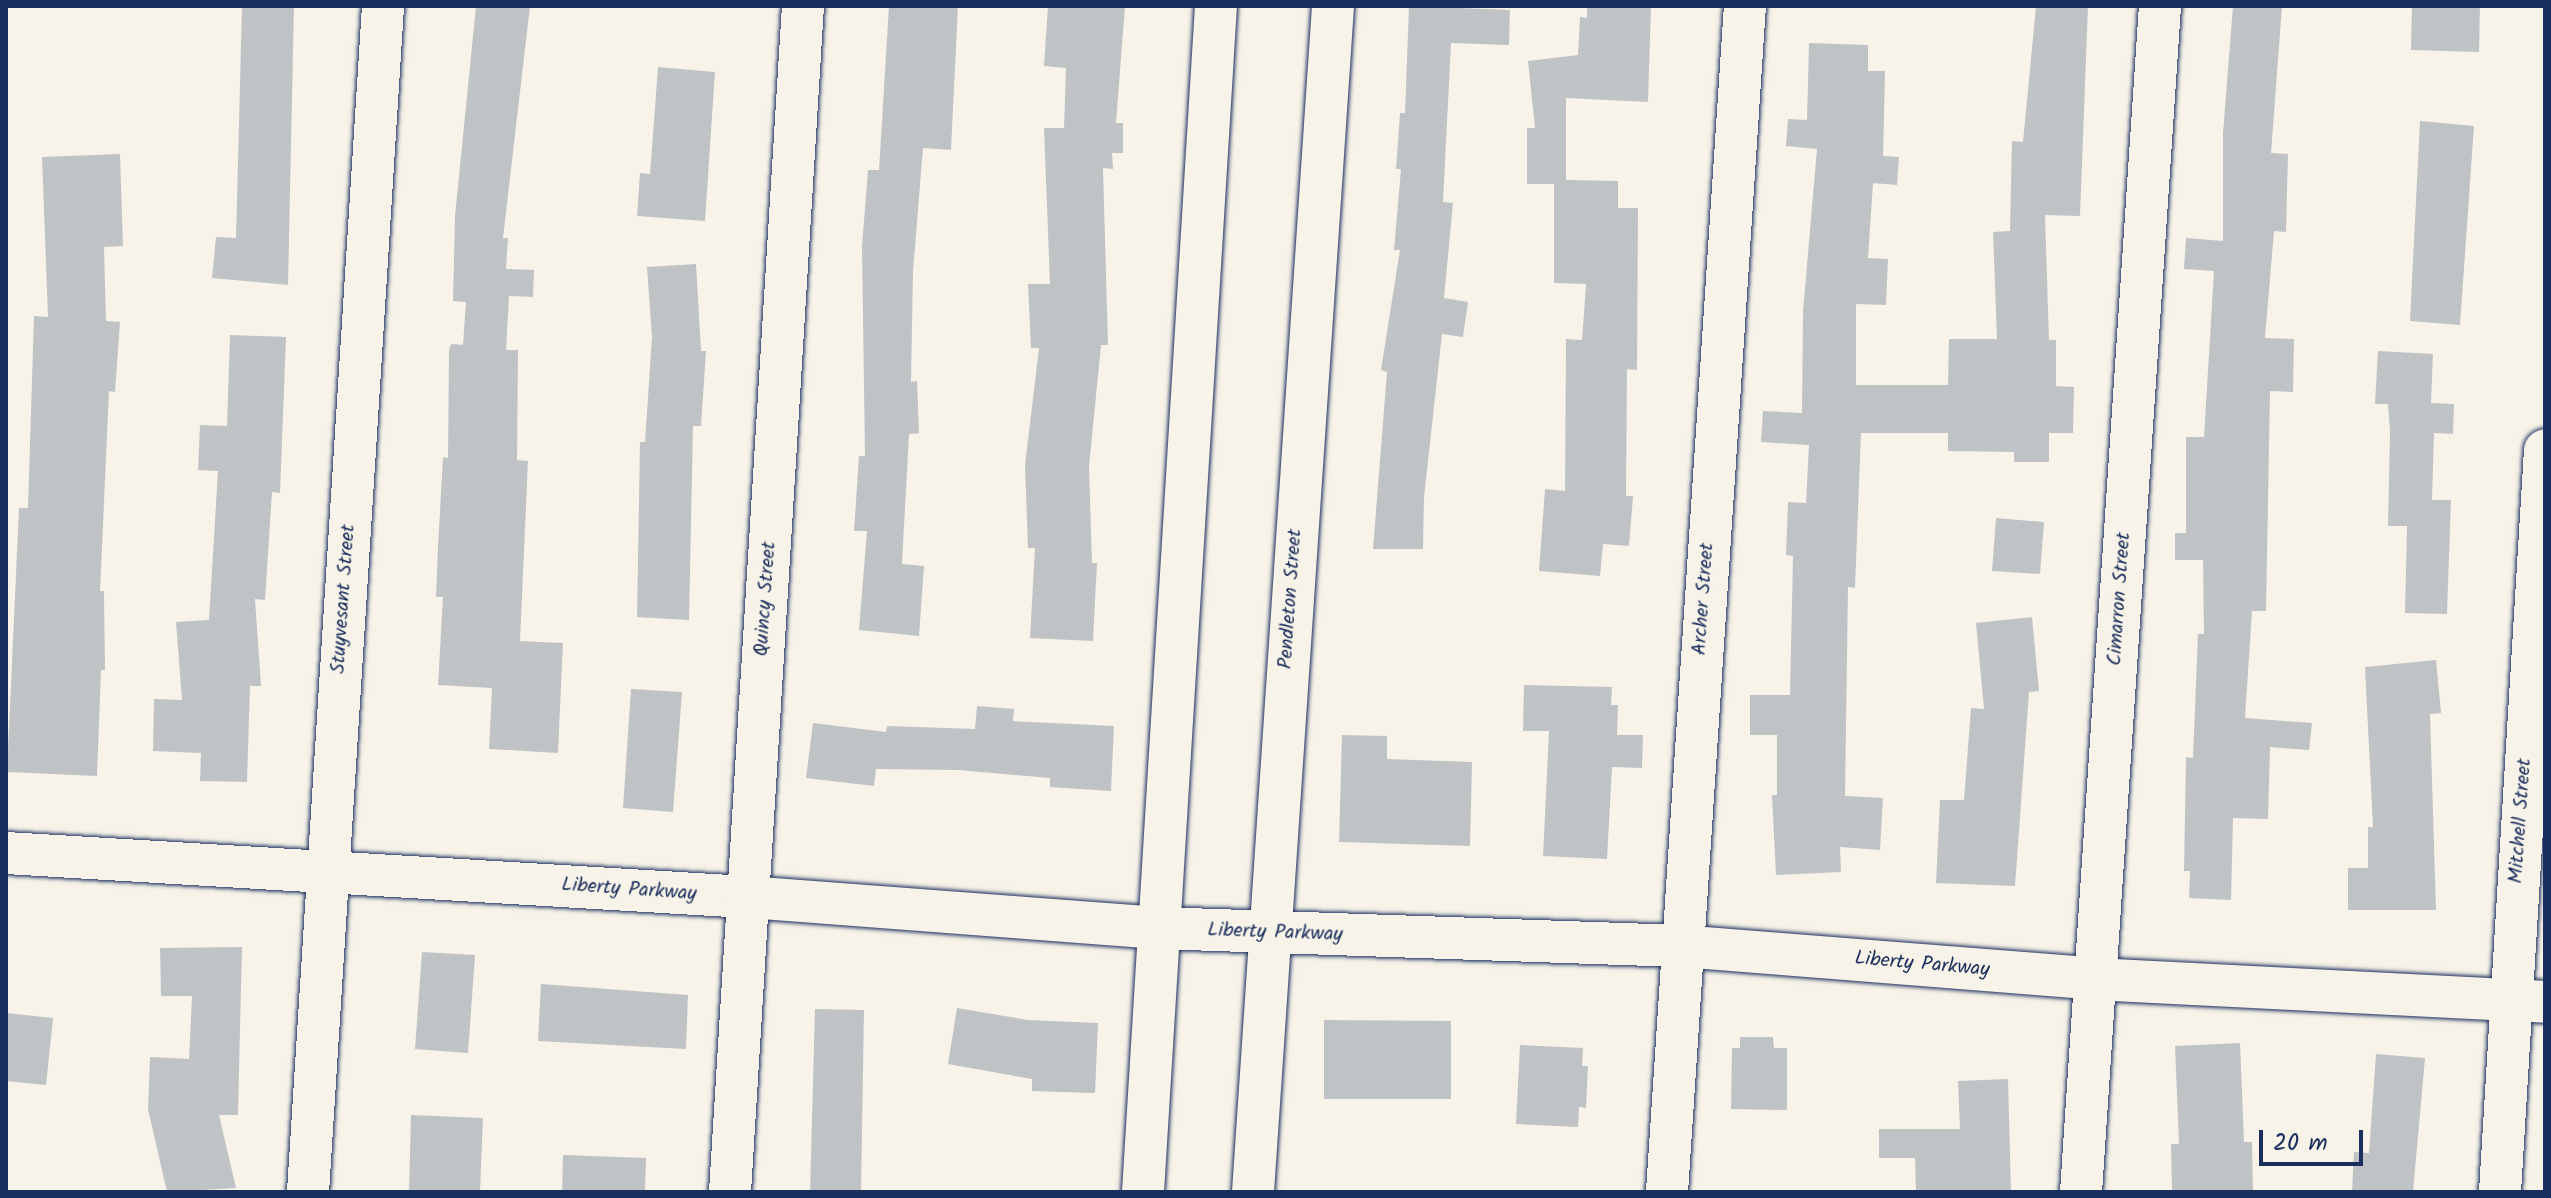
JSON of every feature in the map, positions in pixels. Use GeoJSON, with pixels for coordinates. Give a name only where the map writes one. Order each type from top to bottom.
{"type":"FeatureCollection","features":[{"type":"Feature","properties":{"kind":"street","name":"Stuyvesant Street"},"geometry":{"type":"LineString","coordinates":[[308,1192],[383,6]]}},
{"type":"Feature","properties":{"kind":"street","name":"Quincy Street"},"geometry":{"type":"LineString","coordinates":[[730,1192],[803,6]]}},
{"type":"Feature","properties":{"kind":"street"},"geometry":{"type":"LineString","coordinates":[[1143,1192],[1216,6]]}},
{"type":"Feature","properties":{"kind":"street","name":"Pendleton Street"},"geometry":{"type":"LineString","coordinates":[[1253,1192],[1267,933],[1333,6]]}},
{"type":"Feature","properties":{"kind":"street","name":"Archer Street"},"geometry":{"type":"LineString","coordinates":[[1667,1192],[1680,946],[1745,6]]}},
{"type":"Feature","properties":{"kind":"street","name":"Cimarron Street"},"geometry":{"type":"LineString","coordinates":[[2081,1192],[2160,6]]}},
{"type":"Feature","properties":{"kind":"street","name":"Mitchell Street"},"geometry":{"type":"LineString","coordinates":[[2500,1192],[2527,1001],[2545,450]]}},
{"type":"Feature","properties":{"kind":"street","name":"Liberty Parkway"},"geometry":{"type":"LineString","coordinates":[[6,853],[747,897],[1158,928],[1680,946],[2095,979],[2527,1001]]}},
{"type":"Feature","properties":{"kind":"building"},"geometry":{"type":"Polygon","coordinates":[[[242,6],[294,6],[288,285],[212,278],[216,237],[236,238],[242,6]]]}},
{"type":"Feature","properties":{"kind":"building"},"geometry":{"type":"Polygon","coordinates":[[[476,6],[530,6],[503,238],[508,238],[506,269],[534,270],[533,297],[509,296],[506,350],[518,350],[517,460],[528,461],[520,641],[563,643],[558,753],[489,749],[492,688],[438,685],[443,597],[436,597],[443,457],[448,458],[449,350],[451,344],[463,345],[466,302],[453,301],[455,216],[476,6]]]}},
{"type":"Feature","properties":{"kind":"building"},"geometry":{"type":"Polygon","coordinates":[[[889,6],[958,6],[951,150],[923,148],[913,271],[911,382],[917,381],[919,433],[909,434],[902,564],[924,566],[919,636],[859,630],[867,531],[854,531],[859,456],[865,456],[862,246],[868,170],[879,170],[889,6]]]}},
{"type":"Feature","properties":{"kind":"building"},"geometry":{"type":"Polygon","coordinates":[[[1048,6],[1125,6],[1116,123],[1123,123],[1123,153],[1112,153],[1113,169],[1103,168],[1108,345],[1101,345],[1089,467],[1092,563],[1097,563],[1093,641],[1030,638],[1035,548],[1028,548],[1025,465],[1039,348],[1031,348],[1028,284],[1050,284],[1044,128],[1064,128],[1066,68],[1044,66],[1048,6]]]}},
{"type":"Feature","properties":{"kind":"building"},"geometry":{"type":"Polygon","coordinates":[[[1409,6],[1510,10],[1509,45],[1451,43],[1443,202],[1453,203],[1444,298],[1468,302],[1463,337],[1442,334],[1424,497],[1423,549],[1373,549],[1387,372],[1381,370],[1400,250],[1394,250],[1401,169],[1396,169],[1400,113],[1405,113],[1409,6]]]}},
{"type":"Feature","properties":{"kind":"building"},"geometry":{"type":"Polygon","coordinates":[[[1587,6],[1651,6],[1648,102],[1566,98],[1566,180],[1618,181],[1618,208],[1638,208],[1637,370],[1627,369],[1626,496],[1633,496],[1629,546],[1603,544],[1600,576],[1539,571],[1545,489],[1565,491],[1566,339],[1582,340],[1586,284],[1554,283],[1554,184],[1527,184],[1527,128],[1535,128],[1528,61],[1578,55],[1580,17],[1587,18],[1587,6]]]}},
{"type":"Feature","properties":{"kind":"building"},"geometry":{"type":"Polygon","coordinates":[[[2036,6],[2088,6],[2080,216],[2045,215],[2049,340],[2056,340],[2056,386],[2074,387],[2073,433],[2049,433],[2049,462],[2014,462],[2014,452],[1948,451],[1948,433],[1861,433],[1855,588],[1848,587],[1845,796],[1883,798],[1880,850],[1840,847],[1841,872],[1776,875],[1772,795],[1777,795],[1777,735],[1750,735],[1750,695],[1790,695],[1793,556],[1786,555],[1788,502],[1806,503],[1809,445],[1761,442],[1763,411],[1802,413],[1803,312],[1817,149],[1786,146],[1788,119],[1807,120],[1809,43],[1868,45],[1868,71],[1885,71],[1883,156],[1899,157],[1897,185],[1873,183],[1868,258],[1888,259],[1886,305],[1856,304],[1856,385],[1948,385],[1949,339],[1997,339],[1993,232],[2010,231],[2012,141],[2023,142],[2036,6]]]}},
{"type":"Feature","properties":{"kind":"building"},"geometry":{"type":"Polygon","coordinates":[[[2233,6],[2282,6],[2271,153],[2288,154],[2286,232],[2274,231],[2265,338],[2294,339],[2293,392],[2270,391],[2266,611],[2252,611],[2245,718],[2312,723],[2309,750],[2270,747],[2268,819],[2233,818],[2231,900],[2189,898],[2190,871],[2184,871],[2186,757],[2193,758],[2198,634],[2204,634],[2203,560],[2175,560],[2175,533],[2186,533],[2186,437],[2204,437],[2214,271],[2184,269],[2186,238],[2223,241],[2223,133],[2233,6]]]}},
{"type":"Feature","properties":{"kind":"building"},"geometry":{"type":"Polygon","coordinates":[[[2412,6],[2480,6],[2479,52],[2411,50],[2412,6]]]}},
{"type":"Feature","properties":{"kind":"building"},"geometry":{"type":"Polygon","coordinates":[[[658,67],[715,72],[705,221],[637,216],[640,173],[650,174],[658,67]]]}},
{"type":"Feature","properties":{"kind":"building"},"geometry":{"type":"Polygon","coordinates":[[[2420,121],[2474,126],[2460,325],[2410,321],[2420,121]]]}},
{"type":"Feature","properties":{"kind":"building"},"geometry":{"type":"Polygon","coordinates":[[[120,154],[123,246],[104,247],[106,321],[120,322],[115,392],[109,391],[100,591],[104,591],[105,670],[101,670],[97,776],[7,772],[19,508],[28,508],[34,316],[48,317],[42,157],[120,154]]]}},
{"type":"Feature","properties":{"kind":"building"},"geometry":{"type":"Polygon","coordinates":[[[696,264],[701,351],[706,351],[701,426],[693,426],[689,620],[637,617],[640,442],[645,442],[652,337],[647,267],[696,264]]]}},
{"type":"Feature","properties":{"kind":"building"},"geometry":{"type":"Polygon","coordinates":[[[230,335],[286,337],[280,493],[272,492],[265,600],[255,599],[261,686],[250,686],[247,782],[200,781],[201,753],[153,751],[154,699],[182,700],[176,622],[209,620],[218,471],[198,470],[200,425],[227,426],[230,335]]]}},
{"type":"Feature","properties":{"kind":"building"},"geometry":{"type":"Polygon","coordinates":[[[2378,351],[2433,354],[2431,403],[2454,404],[2453,434],[2434,433],[2432,500],[2451,500],[2447,614],[2405,613],[2407,526],[2388,526],[2390,432],[2388,404],[2375,404],[2378,351]]]}},
{"type":"Feature","properties":{"kind":"building"},"geometry":{"type":"Polygon","coordinates":[[[1996,518],[2044,522],[2040,574],[1992,571],[1996,518]]]}},
{"type":"Feature","properties":{"kind":"building"},"geometry":{"type":"Polygon","coordinates":[[[2032,617],[2039,691],[2029,692],[2015,886],[1936,883],[1940,800],[1964,800],[1971,708],[1984,709],[1976,623],[2032,617]]]}},
{"type":"Feature","properties":{"kind":"building"},"geometry":{"type":"Polygon","coordinates":[[[2436,660],[2441,713],[2430,714],[2436,910],[2348,910],[2348,868],[2368,868],[2368,827],[2373,827],[2365,667],[2436,660]]]}},
{"type":"Feature","properties":{"kind":"building"},"geometry":{"type":"Polygon","coordinates":[[[1524,685],[1612,687],[1611,705],[1618,705],[1617,735],[1643,735],[1642,768],[1612,767],[1607,859],[1543,856],[1549,731],[1523,731],[1524,685]]]}},
{"type":"Feature","properties":{"kind":"building"},"geometry":{"type":"Polygon","coordinates":[[[631,689],[682,692],[673,812],[623,808],[631,689]]]}},
{"type":"Feature","properties":{"kind":"building"},"geometry":{"type":"Polygon","coordinates":[[[977,706],[1014,709],[1013,721],[1114,726],[1111,791],[1050,787],[1050,778],[958,770],[876,769],[874,786],[806,778],[813,723],[886,732],[887,726],[975,729],[977,706]]]}},
{"type":"Feature","properties":{"kind":"building"},"geometry":{"type":"Polygon","coordinates":[[[1342,735],[1387,736],[1387,759],[1472,762],[1470,846],[1339,842],[1342,735]]]}},
{"type":"Feature","properties":{"kind":"building"},"geometry":{"type":"Polygon","coordinates":[[[242,947],[238,1115],[219,1115],[236,1188],[167,1192],[148,1109],[150,1057],[189,1059],[192,996],[161,996],[160,948],[242,947]]]}},
{"type":"Feature","properties":{"kind":"building"},"geometry":{"type":"Polygon","coordinates":[[[422,952],[475,955],[468,1053],[415,1049],[422,952]]]}},
{"type":"Feature","properties":{"kind":"building"},"geometry":{"type":"Polygon","coordinates":[[[541,984],[688,995],[686,1049],[538,1041],[541,984]]]}},
{"type":"Feature","properties":{"kind":"building"},"geometry":{"type":"Polygon","coordinates":[[[957,1008],[1028,1020],[1098,1023],[1095,1093],[1032,1091],[1032,1079],[948,1064],[957,1008]]]}},
{"type":"Feature","properties":{"kind":"building"},"geometry":{"type":"Polygon","coordinates":[[[815,1009],[864,1010],[861,1192],[810,1192],[815,1009]]]}},
{"type":"Feature","properties":{"kind":"building"},"geometry":{"type":"Polygon","coordinates":[[[6,1013],[53,1018],[46,1085],[6,1081],[6,1013]]]}},
{"type":"Feature","properties":{"kind":"building"},"geometry":{"type":"Polygon","coordinates":[[[1324,1020],[1451,1021],[1451,1099],[1324,1099],[1324,1020]]]}},
{"type":"Feature","properties":{"kind":"building"},"geometry":{"type":"Polygon","coordinates":[[[1740,1037],[1773,1037],[1774,1048],[1787,1048],[1787,1110],[1731,1109],[1732,1048],[1740,1048],[1740,1037]]]}},
{"type":"Feature","properties":{"kind":"building"},"geometry":{"type":"Polygon","coordinates":[[[2240,1043],[2244,1142],[2252,1142],[2253,1192],[2172,1192],[2171,1144],[2179,1144],[2175,1046],[2240,1043]]]}},
{"type":"Feature","properties":{"kind":"building"},"geometry":{"type":"Polygon","coordinates":[[[1520,1045],[1583,1048],[1582,1066],[1588,1066],[1586,1108],[1579,1107],[1578,1127],[1516,1124],[1520,1045]]]}},
{"type":"Feature","properties":{"kind":"building"},"geometry":{"type":"Polygon","coordinates":[[[2376,1054],[2425,1058],[2413,1192],[2352,1192],[2354,1152],[2369,1153],[2376,1054]]]}},
{"type":"Feature","properties":{"kind":"building"},"geometry":{"type":"Polygon","coordinates":[[[2008,1079],[2011,1192],[1916,1192],[1915,1158],[1879,1158],[1879,1129],[1960,1129],[1958,1081],[2008,1079]]]}},
{"type":"Feature","properties":{"kind":"building"},"geometry":{"type":"Polygon","coordinates":[[[411,1115],[483,1118],[480,1192],[409,1192],[411,1115]]]}},
{"type":"Feature","properties":{"kind":"building"},"geometry":{"type":"Polygon","coordinates":[[[563,1155],[646,1158],[645,1192],[562,1192],[563,1155]]]}}]}
